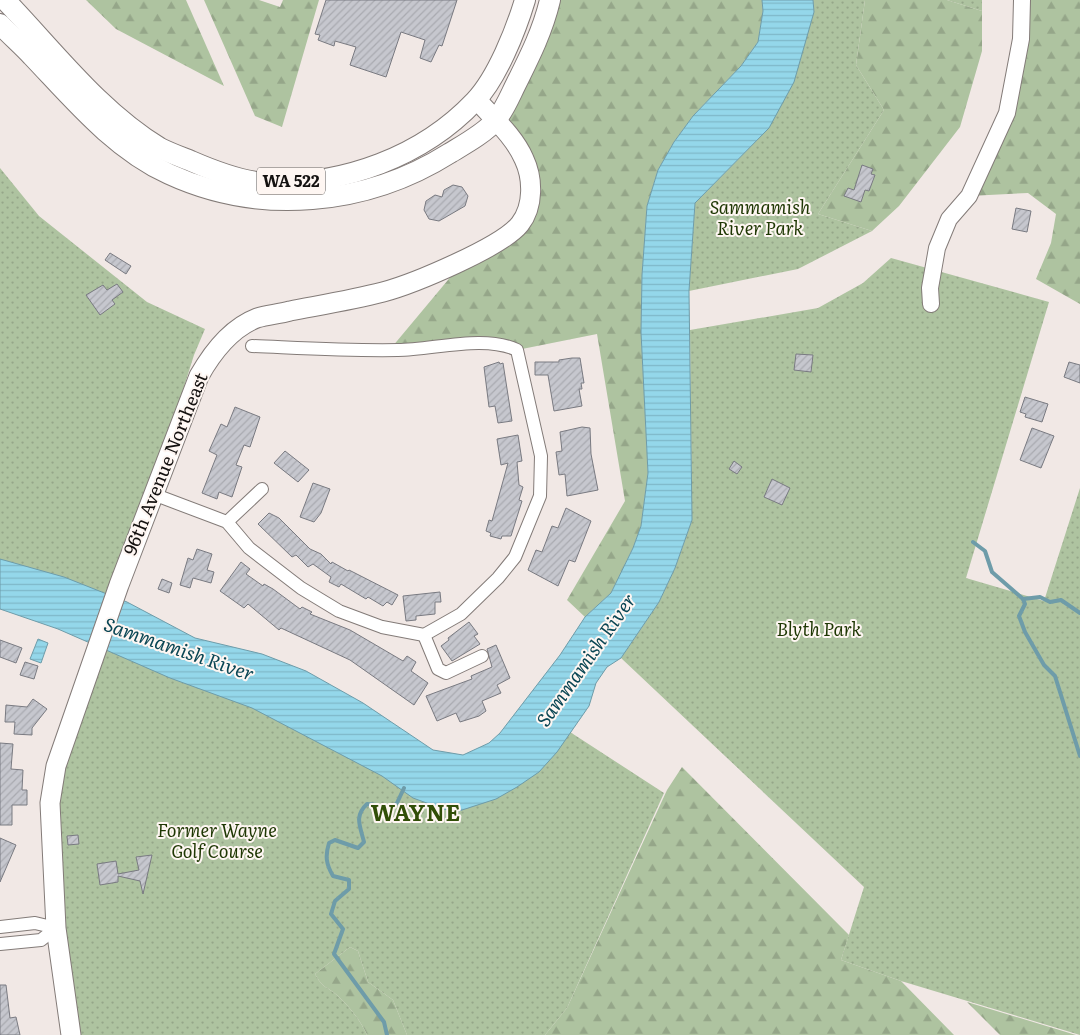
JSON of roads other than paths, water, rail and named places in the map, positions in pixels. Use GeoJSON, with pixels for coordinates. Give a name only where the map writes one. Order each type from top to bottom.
{"type":"FeatureCollection","features":[{"type":"Feature","properties":{"kind":"main road","name":"WA 522"},"geometry":{"type":"LineString","coordinates":[[5,0],[118,119],[162,149],[214,171],[266,183],[326,180],[392,160],[427,140],[477,100],[500,62],[518,22],[525,0]]}},
{"type":"Feature","properties":{"kind":"main road","name":"WA 522"},"geometry":{"type":"LineString","coordinates":[[0,24],[103,129],[129,149],[169,174],[232,194],[281,201],[308,200],[372,189],[403,178],[438,160],[496,121],[535,47],[550,0]]}},
{"type":"Feature","properties":{"kind":"main road","name":"96th Avenue Northeast"},"geometry":{"type":"LineString","coordinates":[[71,1035],[56,928],[50,803],[56,766],[119,585],[199,376],[209,358],[235,331],[256,319],[384,292],[426,276],[499,242],[521,223],[531,200],[530,180],[524,159],[514,141],[477,100]]}},
{"type":"Feature","properties":{"kind":"street"},"geometry":{"type":"LineString","coordinates":[[931,304],[930,288],[937,248],[949,219],[969,196],[1007,113],[1021,39],[1022,0]]}},
{"type":"Feature","properties":{"kind":"street"},"geometry":{"type":"LineString","coordinates":[[153,494],[227,522],[249,548],[301,588],[339,611],[382,627],[424,635],[461,614],[504,571],[515,557],[540,496],[541,456],[517,350],[496,344],[401,350],[252,346]]}},
{"type":"Feature","properties":{"kind":"street"},"geometry":{"type":"LineString","coordinates":[[227,522],[262,489]]}},
{"type":"Feature","properties":{"kind":"street"},"geometry":{"type":"LineString","coordinates":[[424,635],[438,669],[446,673],[482,656]]}},
{"type":"Feature","properties":{"kind":"street"},"geometry":{"type":"LineString","coordinates":[[0,927],[35,923],[56,928]]}},
{"type":"Feature","properties":{"kind":"street"},"geometry":{"type":"LineString","coordinates":[[0,944],[41,940],[56,928]]}},
{"type":"Feature","properties":{"kind":"water","name":"Sammamish River"},"geometry":{"type":"Polygon","coordinates":[[[762,0],[813,0],[814,12],[794,82],[769,128],[695,203],[689,291],[692,520],[675,568],[659,602],[621,658],[607,667],[596,683],[589,706],[557,752],[539,772],[496,799],[459,811],[443,809],[413,798],[382,776],[252,708],[170,678],[58,629],[0,609],[0,559],[64,577],[127,602],[195,638],[262,654],[306,671],[363,703],[433,750],[463,755],[489,743],[500,733],[560,655],[585,617],[611,593],[633,548],[641,526],[648,473],[641,332],[642,275],[647,206],[658,170],[674,142],[693,116],[741,66],[758,42],[763,11],[762,0]]]}},
{"type":"Feature","properties":{"kind":"water"},"geometry":{"type":"Polygon","coordinates":[[[38,639],[48,643],[41,663],[30,659],[38,639]]]}},
{"type":"Feature","properties":{"kind":"waterway"},"geometry":{"type":"LineString","coordinates":[[973,542],[985,551],[992,572],[1023,599],[1025,604],[1019,616],[1025,632],[1044,665],[1055,676],[1080,756]]}},
{"type":"Feature","properties":{"kind":"waterway"},"geometry":{"type":"LineString","coordinates":[[1023,599],[1040,597],[1050,602],[1061,600],[1080,613]]}},
{"type":"Feature","properties":{"kind":"waterway"},"geometry":{"type":"LineString","coordinates":[[387,1035],[384,1022],[334,954],[343,929],[331,914],[335,901],[349,889],[349,880],[333,876],[329,868],[327,852],[329,843],[335,840],[358,848],[364,842],[359,821],[363,808],[367,804],[377,805],[389,810],[397,803],[404,788]]}},
{"type":"Feature","properties":{"kind":"district","name":"WAYNE"},"geometry":{"type":"Point","coordinates":[416,813]}},
{"type":"Feature","properties":{"kind":"park label","name":"Sammamish River Park"},"geometry":{"type":"Point","coordinates":[760,218]}},
{"type":"Feature","properties":{"kind":"park label","name":"Blyth Park"},"geometry":{"type":"Point","coordinates":[819,630]}},
{"type":"Feature","properties":{"kind":"park label","name":"Former Wayne Golf Course"},"geometry":{"type":"Point","coordinates":[217,841]}}]}
